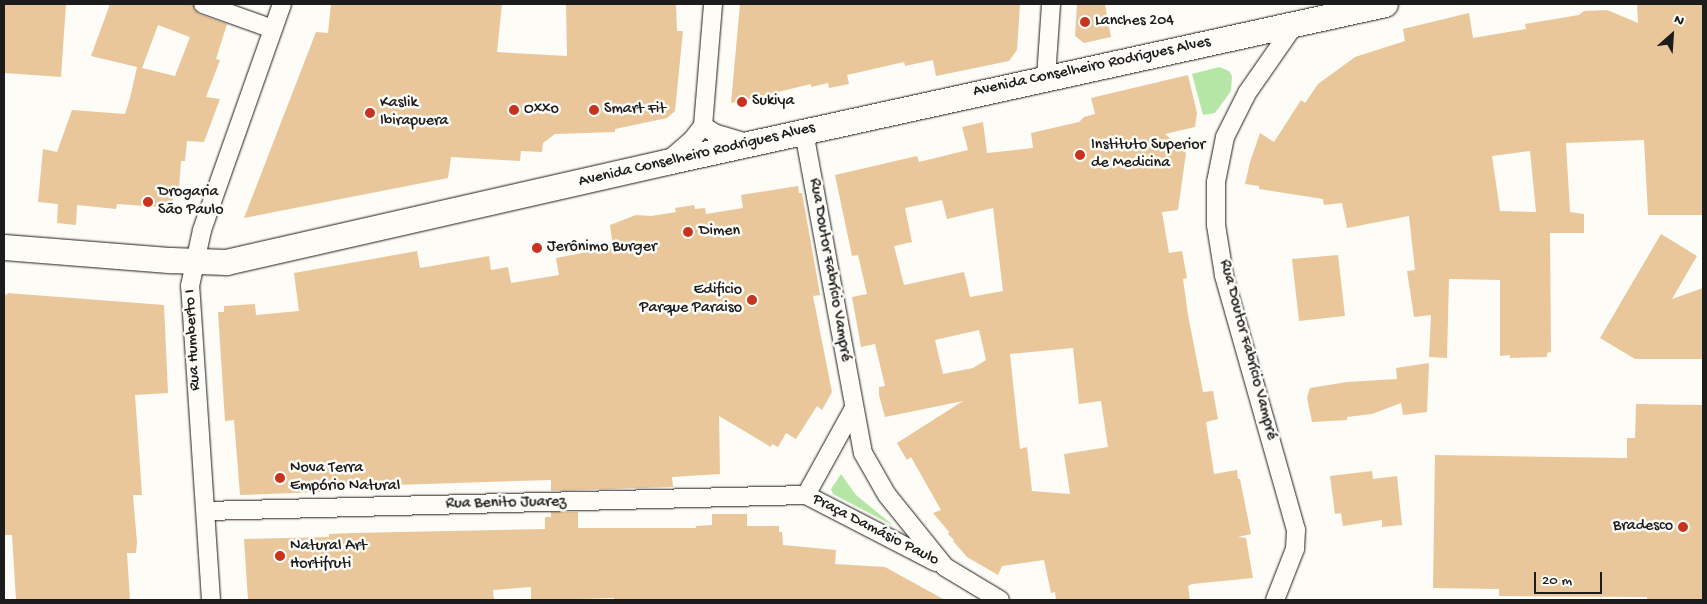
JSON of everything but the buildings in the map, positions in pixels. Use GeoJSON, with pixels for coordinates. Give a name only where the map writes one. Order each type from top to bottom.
{"type":"FeatureCollection","features":[{"type":"Feature","properties":{"kind":"street"},"geometry":{"type":"LineString","coordinates":[[203,4],[273,29]]}},
{"type":"Feature","properties":{"kind":"street","name":"Rua Humberto I"},"geometry":{"type":"LineString","coordinates":[[210,600],[206,511],[189,294],[202,230],[282,4]]}},
{"type":"Feature","properties":{"kind":"street"},"geometry":{"type":"LineString","coordinates":[[666,162],[681,150],[703,126],[714,4]]}},
{"type":"Feature","properties":{"kind":"street"},"geometry":{"type":"LineString","coordinates":[[1046,78],[1051,4]]}},
{"type":"Feature","properties":{"kind":"street","name":"Avenida Conselheiro Rodrigues Alves"},"geometry":{"type":"LineString","coordinates":[[4,247],[195,262],[226,262],[260,256],[666,162],[1386,4]]}},
{"type":"Feature","properties":{"kind":"street","name":"Rua Doutor Fabrício Vampré"},"geometry":{"type":"LineString","coordinates":[[1275,600],[1295,549],[1296,530],[1224,275],[1216,226],[1216,182],[1225,137],[1247,93],[1295,24]]}},
{"type":"Feature","properties":{"kind":"street"},"geometry":{"type":"LineString","coordinates":[[703,126],[714,133],[749,144]]}},
{"type":"Feature","properties":{"kind":"street","name":"Rua Doutor Fabrício Vampré"},"geometry":{"type":"LineString","coordinates":[[804,132],[860,446],[870,468],[904,518],[945,567],[1000,600]]}},
{"type":"Feature","properties":{"kind":"street"},"geometry":{"type":"LineString","coordinates":[[806,495],[854,408]]}},
{"type":"Feature","properties":{"kind":"street","name":"Rua Benito Juarez"},"geometry":{"type":"LineString","coordinates":[[206,511],[806,495]]}},
{"type":"Feature","properties":{"kind":"street","name":"Praça Damásio Paulo"},"geometry":{"type":"LineString","coordinates":[[806,495],[945,567]]}},
{"type":"Feature","properties":{"kind":"green space"},"geometry":{"type":"Polygon","coordinates":[[[1219,67],[1229,71],[1232,76],[1231,91],[1215,113],[1203,115],[1192,74],[1219,67]]]}},
{"type":"Feature","properties":{"kind":"green space"},"geometry":{"type":"Polygon","coordinates":[[[841,474],[856,495],[894,526],[833,494],[831,489],[841,474]]]}},
{"type":"Feature","properties":{"kind":"place","name":"Lanches 204"},"geometry":{"type":"Point","coordinates":[1085,22]}},
{"type":"Feature","properties":{"kind":"place","name":"Sukiya"},"geometry":{"type":"Point","coordinates":[742,102]}},
{"type":"Feature","properties":{"kind":"place","name":"Oxxo"},"geometry":{"type":"Point","coordinates":[514,110]}},
{"type":"Feature","properties":{"kind":"place","name":"Smart Fit"},"geometry":{"type":"Point","coordinates":[594,110]}},
{"type":"Feature","properties":{"kind":"place","name":"Kaslik Ibirapuera"},"geometry":{"type":"Point","coordinates":[370,113]}},
{"type":"Feature","properties":{"kind":"place","name":"Instituto Superior de Medicina"},"geometry":{"type":"Point","coordinates":[1080,155]}},
{"type":"Feature","properties":{"kind":"place","name":"Drogaria São Paulo"},"geometry":{"type":"Point","coordinates":[148,202]}},
{"type":"Feature","properties":{"kind":"place","name":"Dimen"},"geometry":{"type":"Point","coordinates":[688,232]}},
{"type":"Feature","properties":{"kind":"place","name":"Jerônimo Burger"},"geometry":{"type":"Point","coordinates":[537,248]}},
{"type":"Feature","properties":{"kind":"place","name":"Edificio Parque Paraiso"},"geometry":{"type":"Point","coordinates":[752,300]}},
{"type":"Feature","properties":{"kind":"place","name":"Nova Terra Empório Natural"},"geometry":{"type":"Point","coordinates":[280,478]}},
{"type":"Feature","properties":{"kind":"place","name":"Bradesco"},"geometry":{"type":"Point","coordinates":[1683,527]}},
{"type":"Feature","properties":{"kind":"place","name":"Natural Art Hortifruti"},"geometry":{"type":"Point","coordinates":[280,556]}}]}
